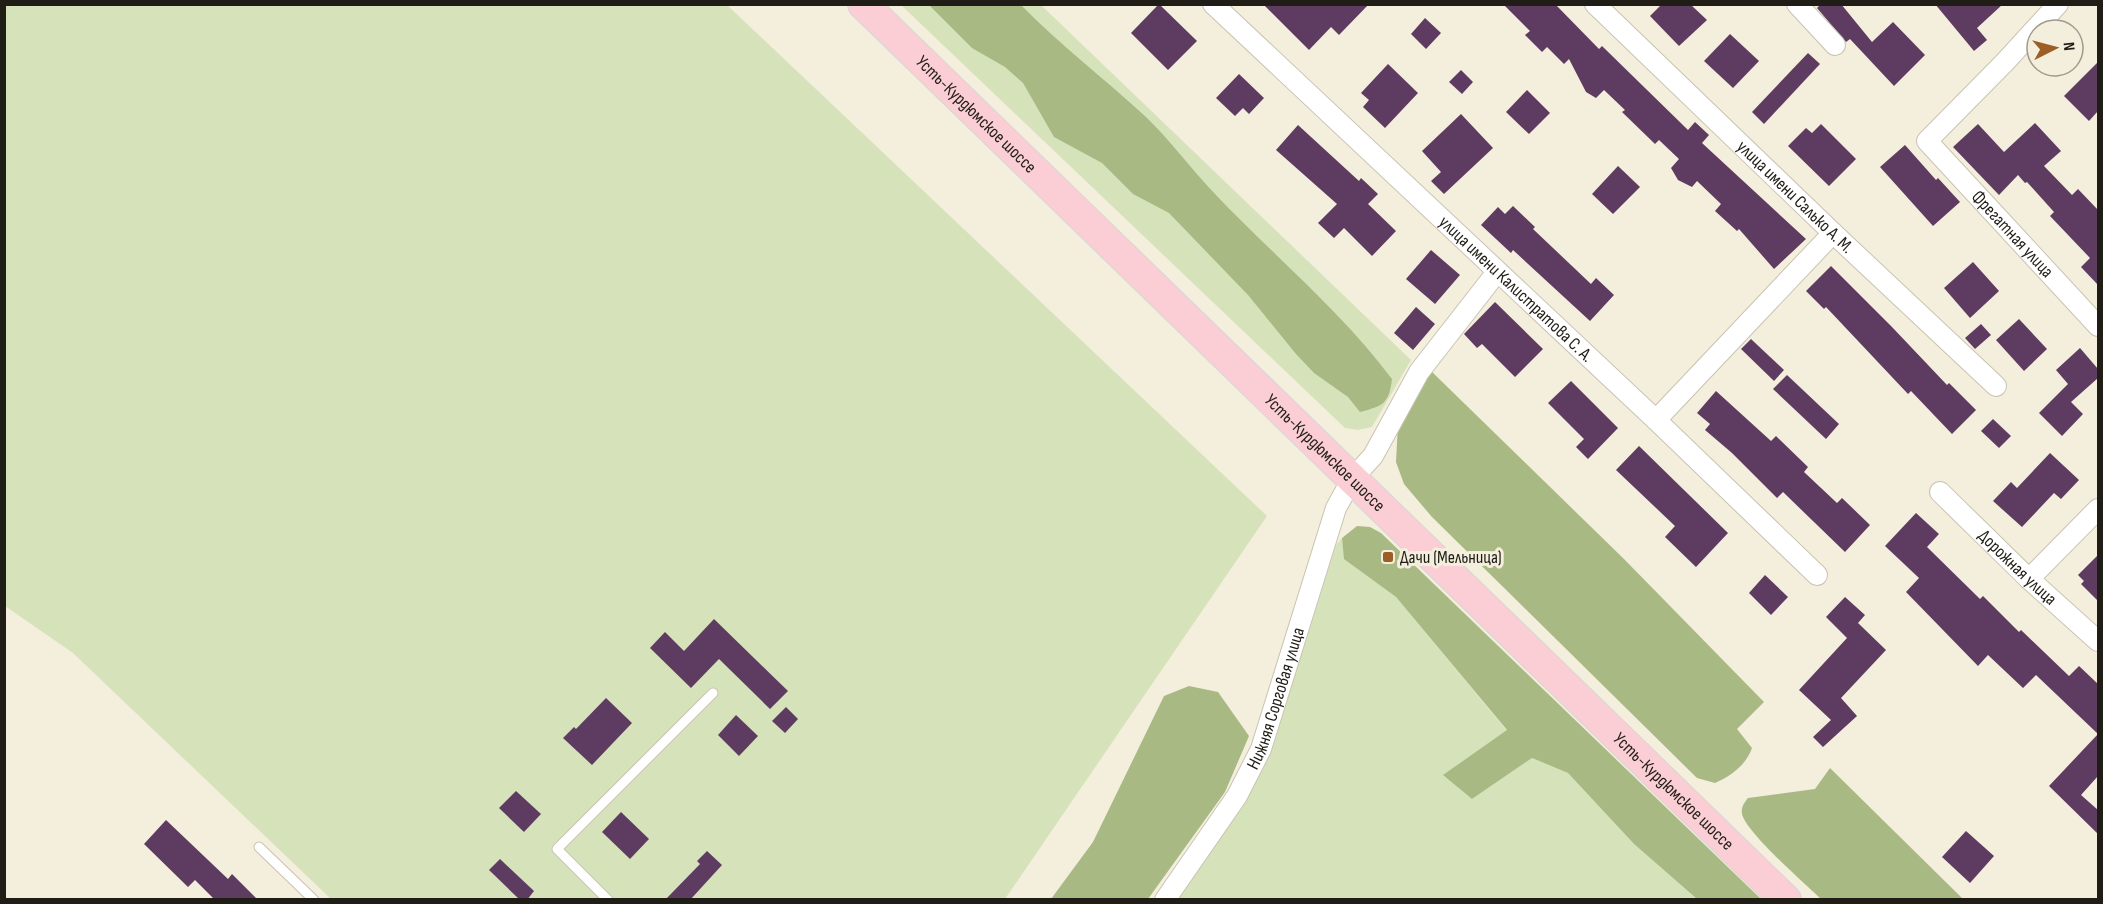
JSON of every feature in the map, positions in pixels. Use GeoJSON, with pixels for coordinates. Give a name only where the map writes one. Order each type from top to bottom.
{"type":"FeatureCollection","features":[{"type":"Feature","properties":{"kind":"main road","name":"Усть-Курдюмское шоссе"},"geometry":{"type":"LineString","coordinates":[[863,4],[1786,900]]}},
{"type":"Feature","properties":{"kind":"street","name":"улица имени Калистратова С. А."},"geometry":{"type":"LineString","coordinates":[[1213,4],[1656,420],[1817,575]]}},
{"type":"Feature","properties":{"kind":"street","name":"улица имени Салько А. М."},"geometry":{"type":"LineString","coordinates":[[1595,4],[1833,234],[1996,386]]}},
{"type":"Feature","properties":{"kind":"street"},"geometry":{"type":"LineString","coordinates":[[1797,4],[1835,45]]}},
{"type":"Feature","properties":{"kind":"street","name":"Фрегатная улица"},"geometry":{"type":"LineString","coordinates":[[2058,4],[1928,141],[2098,326]]}},
{"type":"Feature","properties":{"kind":"street"},"geometry":{"type":"LineString","coordinates":[[1656,420],[1833,234]]}},
{"type":"Feature","properties":{"kind":"street","name":"Нижняя Сорговая улица"},"geometry":{"type":"LineString","coordinates":[[1165,900],[1237,796],[1261,749],[1333,517],[1352,479],[1373,456],[1419,372],[1497,272]]}},
{"type":"Feature","properties":{"kind":"street","name":"Дорожная улица"},"geometry":{"type":"LineString","coordinates":[[1940,492],[2029,579],[2098,640]]}},
{"type":"Feature","properties":{"kind":"street"},"geometry":{"type":"LineString","coordinates":[[2029,579],[2098,509]]}},
{"type":"Feature","properties":{"kind":"lane"},"geometry":{"type":"LineString","coordinates":[[608,900],[557,849],[713,693]]}},
{"type":"Feature","properties":{"kind":"lane"},"geometry":{"type":"LineString","coordinates":[[259,846],[314,900]]}},
{"type":"Feature","properties":{"kind":"green space"},"geometry":{"type":"Polygon","coordinates":[[[4,5],[727,5],[1267,516],[1005,899],[331,899],[73,653],[5,606],[4,5]]]}},
{"type":"Feature","properties":{"kind":"green space"},"geometry":{"type":"Polygon","coordinates":[[[901,5],[1041,5],[1411,360],[1372,427],[1358,430],[1345,428],[901,5]]]}},
{"type":"Feature","properties":{"kind":"green space"},"geometry":{"type":"Polygon","coordinates":[[[929,5],[1021,5],[1146,117],[1238,218],[1351,330],[1392,379],[1389,394],[1384,403],[1360,412],[1348,397],[1314,373],[1248,295],[1169,213],[1133,194],[1102,163],[1054,137],[1023,83],[1005,67],[972,48],[929,5]]]}},
{"type":"Feature","properties":{"kind":"green space"},"geometry":{"type":"Polygon","coordinates":[[[1430,370],[1624,559],[1764,702],[1737,729],[1752,748],[1742,765],[1727,777],[1715,783],[1697,778],[1432,517],[1404,484],[1396,462],[1398,424],[1430,370]]]}},
{"type":"Feature","properties":{"kind":"green space"},"geometry":{"type":"Polygon","coordinates":[[[1357,526],[1370,527],[1381,533],[1761,899],[1697,899],[1634,844],[1568,773],[1532,758],[1472,799],[1443,775],[1507,730],[1396,597],[1344,559],[1342,538],[1357,526]]]}},
{"type":"Feature","properties":{"kind":"green space"},"geometry":{"type":"Polygon","coordinates":[[[1342,538],[1345,559],[1396,597],[1507,731],[1444,775],[1472,799],[1532,758],[1568,773],[1634,844],[1697,899],[1177,900],[1244,804],[1270,754],[1336,545],[1342,538]]]}},
{"type":"Feature","properties":{"kind":"green space"},"geometry":{"type":"Polygon","coordinates":[[[1189,686],[1218,692],[1249,736],[1225,792],[1148,899],[1051,899],[1093,842],[1164,696],[1189,686]]]}},
{"type":"Feature","properties":{"kind":"green space"},"geometry":{"type":"Polygon","coordinates":[[[1830,768],[1963,899],[1821,899],[1777,858],[1746,822],[1742,814],[1744,803],[1748,798],[1815,789],[1830,768]]]}},
{"type":"Feature","properties":{"kind":"building"},"geometry":{"type":"Polygon","coordinates":[[[1159,4],[1197,41],[1168,70],[1131,33],[1159,4]]]}},
{"type":"Feature","properties":{"kind":"building"},"geometry":{"type":"Polygon","coordinates":[[[1263,4],[1369,4],[1339,35],[1331,27],[1309,50],[1263,4]]]}},
{"type":"Feature","properties":{"kind":"building"},"geometry":{"type":"Polygon","coordinates":[[[1503,4],[1555,4],[1599,49],[1602,46],[1688,130],[1695,122],[1709,135],[1702,143],[1806,239],[1774,269],[1739,229],[1737,231],[1715,211],[1721,204],[1697,181],[1692,187],[1678,180],[1671,168],[1679,159],[1659,140],[1655,144],[1622,112],[1625,110],[1604,90],[1596,98],[1586,92],[1569,59],[1564,64],[1547,47],[1542,52],[1525,35],[1530,31],[1503,4]]]}},
{"type":"Feature","properties":{"kind":"building"},"geometry":{"type":"Polygon","coordinates":[[[1662,4],[1690,4],[1707,20],[1679,46],[1650,16],[1662,4]]]}},
{"type":"Feature","properties":{"kind":"building"},"geometry":{"type":"Polygon","coordinates":[[[1821,4],[1841,4],[1872,42],[1893,22],[1925,55],[1894,86],[1850,39],[1846,42],[1817,8],[1821,4]]]}},
{"type":"Feature","properties":{"kind":"building"},"geometry":{"type":"Polygon","coordinates":[[[1935,4],[2003,4],[1977,28],[1987,40],[1974,51],[1935,4]]]}},
{"type":"Feature","properties":{"kind":"building"},"geometry":{"type":"Polygon","coordinates":[[[1425,18],[1441,33],[1426,49],[1411,34],[1425,18]]]}},
{"type":"Feature","properties":{"kind":"building"},"geometry":{"type":"Polygon","coordinates":[[[1730,34],[1759,61],[1733,88],[1704,61],[1730,34]]]}},
{"type":"Feature","properties":{"kind":"building"},"geometry":{"type":"Polygon","coordinates":[[[1808,53],[1820,64],[1764,124],[1752,112],[1808,53]]]}},
{"type":"Feature","properties":{"kind":"building"},"geometry":{"type":"Polygon","coordinates":[[[2098,62],[2098,111],[2089,121],[2064,96],[2082,78],[2085,78],[2085,75],[2098,62]]]}},
{"type":"Feature","properties":{"kind":"building"},"geometry":{"type":"Polygon","coordinates":[[[1388,64],[1418,93],[1385,128],[1363,107],[1369,100],[1361,93],[1388,64]]]}},
{"type":"Feature","properties":{"kind":"building"},"geometry":{"type":"Polygon","coordinates":[[[1461,70],[1473,82],[1462,94],[1449,82],[1461,70]]]}},
{"type":"Feature","properties":{"kind":"building"},"geometry":{"type":"Polygon","coordinates":[[[1239,74],[1264,98],[1249,114],[1243,108],[1235,116],[1216,98],[1239,74]]]}},
{"type":"Feature","properties":{"kind":"building"},"geometry":{"type":"Polygon","coordinates":[[[1527,90],[1550,113],[1529,134],[1506,112],[1527,90]]]}},
{"type":"Feature","properties":{"kind":"building"},"geometry":{"type":"Polygon","coordinates":[[[1461,114],[1493,148],[1444,194],[1431,181],[1441,172],[1422,151],[1461,114]]]}},
{"type":"Feature","properties":{"kind":"building"},"geometry":{"type":"Polygon","coordinates":[[[2035,123],[2061,151],[2044,166],[2072,195],[2078,189],[2098,210],[2098,285],[2081,267],[2090,258],[2050,216],[2054,212],[2027,182],[2025,183],[2018,175],[1999,195],[1953,147],[1978,124],[2004,152],[2035,123]]]}},
{"type":"Feature","properties":{"kind":"building"},"geometry":{"type":"Polygon","coordinates":[[[1821,124],[1856,159],[1829,186],[1788,146],[1806,128],[1812,133],[1821,124]]]}},
{"type":"Feature","properties":{"kind":"building"},"geometry":{"type":"Polygon","coordinates":[[[1298,125],[1359,181],[1361,178],[1378,194],[1368,204],[1396,231],[1372,256],[1344,228],[1334,238],[1318,223],[1337,204],[1276,150],[1298,125]]]}},
{"type":"Feature","properties":{"kind":"building"},"geometry":{"type":"Polygon","coordinates":[[[1905,145],[1936,180],[1938,178],[1960,202],[1933,226],[1880,167],[1905,145]]]}},
{"type":"Feature","properties":{"kind":"building"},"geometry":{"type":"Polygon","coordinates":[[[1618,166],[1640,187],[1613,214],[1592,194],[1618,166]]]}},
{"type":"Feature","properties":{"kind":"building"},"geometry":{"type":"Polygon","coordinates":[[[1513,206],[1535,227],[1533,229],[1591,284],[1596,278],[1614,295],[1590,321],[1513,250],[1511,253],[1481,225],[1498,207],[1505,214],[1513,206]]]}},
{"type":"Feature","properties":{"kind":"building"},"geometry":{"type":"Polygon","coordinates":[[[1431,250],[1460,275],[1435,304],[1406,279],[1431,250]]]}},
{"type":"Feature","properties":{"kind":"building"},"geometry":{"type":"Polygon","coordinates":[[[1973,262],[1999,291],[1970,318],[1944,288],[1973,262]]]}},
{"type":"Feature","properties":{"kind":"building"},"geometry":{"type":"Polygon","coordinates":[[[1831,266],[1947,385],[1949,383],[1976,410],[1952,434],[1911,391],[1908,394],[1826,307],[1824,309],[1806,291],[1831,266]]]}},
{"type":"Feature","properties":{"kind":"building"},"geometry":{"type":"Polygon","coordinates":[[[1495,302],[1543,349],[1515,377],[1482,344],[1477,348],[1464,334],[1495,302]]]}},
{"type":"Feature","properties":{"kind":"building"},"geometry":{"type":"Polygon","coordinates":[[[1416,307],[1435,324],[1413,350],[1394,333],[1416,307]]]}},
{"type":"Feature","properties":{"kind":"building"},"geometry":{"type":"Polygon","coordinates":[[[2019,319],[2047,349],[2024,371],[1996,340],[2019,319]]]}},
{"type":"Feature","properties":{"kind":"building"},"geometry":{"type":"Polygon","coordinates":[[[1981,324],[1991,335],[1975,349],[1965,338],[1981,324]]]}},
{"type":"Feature","properties":{"kind":"building"},"geometry":{"type":"Polygon","coordinates":[[[1751,339],[1784,370],[1774,381],[1741,349],[1751,339]]]}},
{"type":"Feature","properties":{"kind":"building"},"geometry":{"type":"Polygon","coordinates":[[[2080,348],[2098,369],[2098,378],[2071,402],[2083,414],[2062,436],[2039,413],[2068,384],[2056,370],[2080,348]]]}},
{"type":"Feature","properties":{"kind":"building"},"geometry":{"type":"Polygon","coordinates":[[[1787,375],[1839,424],[1826,439],[1773,389],[1787,375]]]}},
{"type":"Feature","properties":{"kind":"building"},"geometry":{"type":"Polygon","coordinates":[[[1571,381],[1618,428],[1588,459],[1576,447],[1584,439],[1548,403],[1571,381]]]}},
{"type":"Feature","properties":{"kind":"building"},"geometry":{"type":"Polygon","coordinates":[[[1716,391],[1771,441],[1776,436],[1808,467],[1804,472],[1837,503],[1842,498],[1870,525],[1845,552],[1783,492],[1777,498],[1732,453],[1705,430],[1710,424],[1697,413],[1716,391]]]}},
{"type":"Feature","properties":{"kind":"building"},"geometry":{"type":"Polygon","coordinates":[[[1993,419],[2011,436],[1999,448],[1981,431],[1993,419]]]}},
{"type":"Feature","properties":{"kind":"building"},"geometry":{"type":"Polygon","coordinates":[[[1639,446],[1728,533],[1696,567],[1665,537],[1675,526],[1616,470],[1639,446]]]}},
{"type":"Feature","properties":{"kind":"building"},"geometry":{"type":"Polygon","coordinates":[[[2050,453],[2079,480],[2061,499],[2054,493],[2022,527],[1993,501],[2011,482],[2017,488],[2050,453]]]}},
{"type":"Feature","properties":{"kind":"building"},"geometry":{"type":"Polygon","coordinates":[[[1916,513],[1939,534],[1927,547],[1980,599],[1983,596],[2019,632],[2021,630],[2069,676],[2079,666],[2098,684],[2098,734],[2036,675],[2023,688],[1988,655],[1978,666],[1906,592],[1919,578],[1885,546],[1916,513]]]}},
{"type":"Feature","properties":{"kind":"building"},"geometry":{"type":"Polygon","coordinates":[[[2098,555],[2098,601],[2081,584],[2084,581],[2078,575],[2098,555]]]}},
{"type":"Feature","properties":{"kind":"building"},"geometry":{"type":"Polygon","coordinates":[[[1765,575],[1788,597],[1771,615],[1749,593],[1765,575]]]}},
{"type":"Feature","properties":{"kind":"building"},"geometry":{"type":"Polygon","coordinates":[[[1845,597],[1865,615],[1858,623],[1886,650],[1841,698],[1857,716],[1823,747],[1813,737],[1831,720],[1799,690],[1847,638],[1826,617],[1845,597]]]}},
{"type":"Feature","properties":{"kind":"building"},"geometry":{"type":"Polygon","coordinates":[[[714,619],[788,691],[770,709],[719,659],[691,688],[650,648],[665,632],[684,651],[714,619]]]}},
{"type":"Feature","properties":{"kind":"building"},"geometry":{"type":"Polygon","coordinates":[[[606,698],[632,723],[592,765],[563,738],[574,727],[576,729],[606,698]]]}},
{"type":"Feature","properties":{"kind":"building"},"geometry":{"type":"Polygon","coordinates":[[[786,707],[798,719],[785,733],[772,721],[786,707]]]}},
{"type":"Feature","properties":{"kind":"building"},"geometry":{"type":"Polygon","coordinates":[[[736,715],[758,736],[739,756],[718,735],[736,715]]]}},
{"type":"Feature","properties":{"kind":"building"},"geometry":{"type":"Polygon","coordinates":[[[2098,734],[2098,776],[2081,795],[2098,810],[2098,834],[2049,786],[2098,734]]]}},
{"type":"Feature","properties":{"kind":"building"},"geometry":{"type":"Polygon","coordinates":[[[516,791],[541,814],[524,832],[499,808],[516,791]]]}},
{"type":"Feature","properties":{"kind":"building"},"geometry":{"type":"Polygon","coordinates":[[[621,812],[649,839],[630,859],[602,832],[621,812]]]}},
{"type":"Feature","properties":{"kind":"building"},"geometry":{"type":"Polygon","coordinates":[[[166,820],[228,879],[232,874],[258,900],[215,900],[195,880],[188,887],[144,844],[166,820]]]}},
{"type":"Feature","properties":{"kind":"building"},"geometry":{"type":"Polygon","coordinates":[[[1966,831],[1994,856],[1970,883],[1942,857],[1966,831]]]}},
{"type":"Feature","properties":{"kind":"building"},"geometry":{"type":"Polygon","coordinates":[[[707,851],[722,865],[690,900],[665,900],[700,864],[697,861],[707,851]]]}},
{"type":"Feature","properties":{"kind":"building"},"geometry":{"type":"Polygon","coordinates":[[[500,859],[534,891],[527,900],[520,900],[489,870],[500,859]]]}},
{"type":"Feature","properties":{"kind":"place","name":"Дачи (Мельница)"},"geometry":{"type":"Point","coordinates":[1388,557]}}]}
